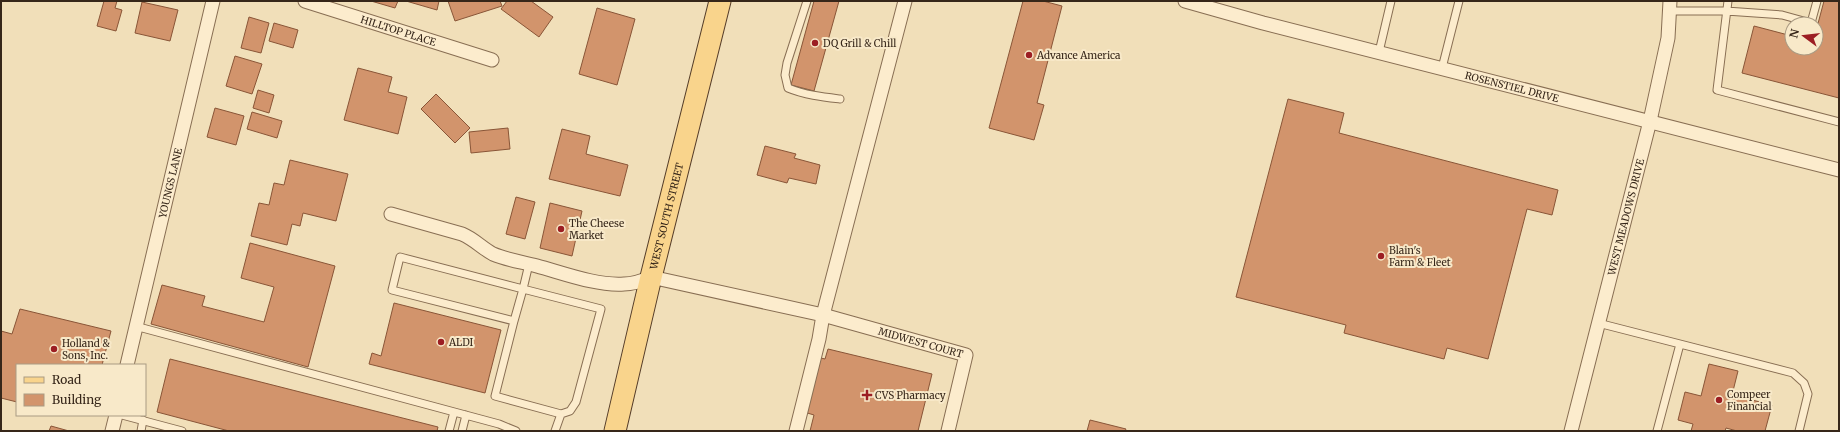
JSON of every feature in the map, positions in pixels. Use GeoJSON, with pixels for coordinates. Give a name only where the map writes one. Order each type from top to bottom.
{"type":"FeatureCollection","features":[{"type":"Feature","properties":{"kind":"main road","name":"WEST SOUTH STREET"},"geometry":{"type":"LineString","coordinates":[[615,431],[651,278],[720,1]]}},
{"type":"Feature","properties":{"kind":"street","name":"YOUNGS LANE"},"geometry":{"type":"LineString","coordinates":[[127,364],[213,1]]}},
{"type":"Feature","properties":{"kind":"street","name":"HILLTOP PLACE"},"geometry":{"type":"LineString","coordinates":[[305,1],[492,60]]}},
{"type":"Feature","properties":{"kind":"street"},"geometry":{"type":"LineString","coordinates":[[796,431],[819,339],[823,315],[905,1]]}},
{"type":"Feature","properties":{"kind":"street","name":"ROSENSTIEL DRIVE"},"geometry":{"type":"LineString","coordinates":[[1186,1],[1263,23],[1839,170]]}},
{"type":"Feature","properties":{"kind":"street","name":"WEST MEADOWS DRIVE"},"geometry":{"type":"LineString","coordinates":[[1571,431],[1650,121],[1668,38],[1670,6]]}},
{"type":"Feature","properties":{"kind":"street"},"geometry":{"type":"LineString","coordinates":[[391,214],[462,234],[494,254],[604,283],[623,284],[651,278]]}},
{"type":"Feature","properties":{"kind":"street","name":"MIDWEST COURT"},"geometry":{"type":"LineString","coordinates":[[651,278],[823,315],[966,355],[948,431]]}},
{"type":"Feature","properties":{"kind":"street"},"geometry":{"type":"LineString","coordinates":[[112,431],[116,416]]}},
{"type":"Feature","properties":{"kind":"lane"},"geometry":{"type":"LineString","coordinates":[[807,1],[787,64],[785,75],[788,88],[817,96],[840,99]]}},
{"type":"Feature","properties":{"kind":"lane"},"geometry":{"type":"LineString","coordinates":[[1379,52],[1391,1]]}},
{"type":"Feature","properties":{"kind":"lane"},"geometry":{"type":"LineString","coordinates":[[1442,68],[1459,1]]}},
{"type":"Feature","properties":{"kind":"lane"},"geometry":{"type":"LineString","coordinates":[[1728,1],[1717,90],[1839,122]]}},
{"type":"Feature","properties":{"kind":"lane"},"geometry":{"type":"LineString","coordinates":[[1670,6],[1782,15],[1811,23],[1817,1]]}},
{"type":"Feature","properties":{"kind":"lane"},"geometry":{"type":"LineString","coordinates":[[514,321],[392,290],[400,257],[523,289],[601,309],[576,402],[570,411],[561,414],[495,396],[523,289],[529,264]]}},
{"type":"Feature","properties":{"kind":"lane"},"geometry":{"type":"LineString","coordinates":[[1598,324],[1793,373],[1804,383],[1808,394],[1799,431]]}},
{"type":"Feature","properties":{"kind":"lane"},"geometry":{"type":"LineString","coordinates":[[135,326],[466,415],[509,427],[516,431]]}},
{"type":"Feature","properties":{"kind":"lane"},"geometry":{"type":"LineString","coordinates":[[1658,431],[1680,344]]}},
{"type":"Feature","properties":{"kind":"lane"},"geometry":{"type":"LineString","coordinates":[[449,431],[454,412]]}},
{"type":"Feature","properties":{"kind":"lane"},"geometry":{"type":"LineString","coordinates":[[555,431],[561,414]]}},
{"type":"Feature","properties":{"kind":"lane"},"geometry":{"type":"LineString","coordinates":[[462,431],[466,415]]}},
{"type":"Feature","properties":{"kind":"lane"},"geometry":{"type":"LineString","coordinates":[[126,416],[182,431]]}},
{"type":"Feature","properties":{"kind":"lane"},"geometry":{"type":"LineString","coordinates":[[141,431],[143,420]]}},
{"type":"Feature","properties":{"kind":"building"},"geometry":{"type":"Polygon","coordinates":[[[104,1],[117,1],[115,8],[122,10],[116,31],[97,26],[104,1]]]}},
{"type":"Feature","properties":{"kind":"building"},"geometry":{"type":"Polygon","coordinates":[[[371,1],[398,1],[395,8],[371,1]]]}},
{"type":"Feature","properties":{"kind":"building"},"geometry":{"type":"Polygon","coordinates":[[[406,1],[439,1],[437,10],[406,1]]]}},
{"type":"Feature","properties":{"kind":"building"},"geometry":{"type":"Polygon","coordinates":[[[448,1],[500,1],[502,6],[455,21],[448,1]]]}},
{"type":"Feature","properties":{"kind":"building"},"geometry":{"type":"Polygon","coordinates":[[[507,1],[531,1],[553,17],[539,37],[501,9],[507,1]]]}},
{"type":"Feature","properties":{"kind":"building","name":"DQ Grill & Chill"},"geometry":{"type":"Polygon","coordinates":[[[814,1],[839,1],[814,91],[791,85],[814,1]]]}},
{"type":"Feature","properties":{"kind":"building","name":"Advance America"},"geometry":{"type":"Polygon","coordinates":[[[1023,1],[1043,1],[1062,6],[1037,103],[1044,105],[1034,140],[989,128],[1023,1]]]}},
{"type":"Feature","properties":{"kind":"building"},"geometry":{"type":"Polygon","coordinates":[[[1824,1],[1839,1],[1839,98],[1742,73],[1754,26],[1784,34],[1784,56],[1824,56],[1824,16],[1820,16],[1824,1]]]}},
{"type":"Feature","properties":{"kind":"building"},"geometry":{"type":"Polygon","coordinates":[[[142,2],[178,10],[170,41],[135,33],[142,2]]]}},
{"type":"Feature","properties":{"kind":"building"},"geometry":{"type":"Polygon","coordinates":[[[597,8],[635,19],[617,85],[579,74],[597,8]]]}},
{"type":"Feature","properties":{"kind":"building"},"geometry":{"type":"Polygon","coordinates":[[[249,17],[269,23],[261,53],[241,48],[249,17]]]}},
{"type":"Feature","properties":{"kind":"building"},"geometry":{"type":"Polygon","coordinates":[[[274,23],[298,30],[293,48],[269,41],[274,23]]]}},
{"type":"Feature","properties":{"kind":"building"},"geometry":{"type":"Polygon","coordinates":[[[235,56],[262,64],[252,94],[226,86],[235,56]]]}},
{"type":"Feature","properties":{"kind":"building"},"geometry":{"type":"Polygon","coordinates":[[[358,68],[392,77],[388,92],[407,97],[398,134],[344,120],[358,68]]]}},
{"type":"Feature","properties":{"kind":"building"},"geometry":{"type":"Polygon","coordinates":[[[258,90],[274,95],[269,113],[253,108],[258,90]]]}},
{"type":"Feature","properties":{"kind":"building"},"geometry":{"type":"Polygon","coordinates":[[[436,94],[470,128],[455,143],[421,109],[436,94]]]}},
{"type":"Feature","properties":{"kind":"building","name":"Blain's Farm & Fleet"},"geometry":{"type":"Polygon","coordinates":[[[1288,99],[1344,113],[1339,133],[1558,190],[1552,215],[1527,209],[1488,359],[1447,348],[1444,359],[1344,333],[1346,325],[1236,297],[1288,99]]]}},
{"type":"Feature","properties":{"kind":"building"},"geometry":{"type":"Polygon","coordinates":[[[215,108],[244,116],[236,145],[207,137],[215,108]]]}},
{"type":"Feature","properties":{"kind":"building"},"geometry":{"type":"Polygon","coordinates":[[[252,112],[282,121],[277,138],[247,129],[252,112]]]}},
{"type":"Feature","properties":{"kind":"building"},"geometry":{"type":"Polygon","coordinates":[[[508,128],[510,149],[471,153],[469,132],[508,128]]]}},
{"type":"Feature","properties":{"kind":"building"},"geometry":{"type":"Polygon","coordinates":[[[562,129],[590,136],[586,154],[628,165],[620,196],[549,179],[562,129]]]}},
{"type":"Feature","properties":{"kind":"building"},"geometry":{"type":"Polygon","coordinates":[[[765,146],[796,154],[794,158],[820,165],[816,184],[789,178],[787,183],[757,175],[765,146]]]}},
{"type":"Feature","properties":{"kind":"building"},"geometry":{"type":"Polygon","coordinates":[[[290,160],[348,174],[336,221],[303,213],[300,226],[292,224],[287,245],[251,236],[259,203],[269,205],[274,183],[284,185],[290,160]]]}},
{"type":"Feature","properties":{"kind":"building"},"geometry":{"type":"Polygon","coordinates":[[[516,197],[535,202],[525,239],[506,234],[516,197]]]}},
{"type":"Feature","properties":{"kind":"building","name":"The Cheese Market"},"geometry":{"type":"Polygon","coordinates":[[[550,203],[582,211],[572,256],[540,248],[550,203]]]}},
{"type":"Feature","properties":{"kind":"building"},"geometry":{"type":"Polygon","coordinates":[[[250,243],[335,266],[308,367],[151,324],[162,285],[205,296],[202,306],[264,322],[274,287],[241,278],[250,243]]]}},
{"type":"Feature","properties":{"kind":"building","name":"ALDI"},"geometry":{"type":"Polygon","coordinates":[[[394,303],[501,330],[485,393],[369,364],[372,353],[381,356],[394,303]]]}},
{"type":"Feature","properties":{"kind":"building","name":"Holland & Sons, Inc."},"geometry":{"type":"Polygon","coordinates":[[[20,309],[111,331],[102,364],[16,364],[16,402],[1,398],[1,331],[12,334],[20,309]]]}},
{"type":"Feature","properties":{"kind":"building"},"geometry":{"type":"Polygon","coordinates":[[[828,349],[932,374],[918,431],[810,431],[814,415],[804,412],[817,357],[825,359],[828,349]]]}},
{"type":"Feature","properties":{"kind":"building"},"geometry":{"type":"Polygon","coordinates":[[[170,359],[438,427],[437,431],[229,431],[157,412],[170,359]]]}},
{"type":"Feature","properties":{"kind":"building","name":"Compeer Financial"},"geometry":{"type":"Polygon","coordinates":[[[1709,364],[1738,371],[1732,395],[1772,405],[1765,431],[1737,431],[1726,428],[1725,431],[1691,431],[1693,424],[1678,420],[1685,392],[1701,396],[1709,364]]]}},
{"type":"Feature","properties":{"kind":"building"},"geometry":{"type":"Polygon","coordinates":[[[1090,420],[1126,429],[1125,431],[1087,431],[1090,420]]]}},
{"type":"Feature","properties":{"kind":"building"},"geometry":{"type":"Polygon","coordinates":[[[51,426],[69,431],[49,431],[51,426]]]}},
{"type":"Feature","properties":{"kind":"place","name":"DQ Grill & Chill"},"geometry":{"type":"Point","coordinates":[815,43]}},
{"type":"Feature","properties":{"kind":"place","name":"Advance America"},"geometry":{"type":"Point","coordinates":[1029,55]}},
{"type":"Feature","properties":{"kind":"place","name":"The Cheese Market"},"geometry":{"type":"Point","coordinates":[561,229]}},
{"type":"Feature","properties":{"kind":"place","name":"Blain's Farm & Fleet"},"geometry":{"type":"Point","coordinates":[1381,256]}},
{"type":"Feature","properties":{"kind":"place","name":"ALDI"},"geometry":{"type":"Point","coordinates":[441,342]}},
{"type":"Feature","properties":{"kind":"place","name":"Holland & Sons, Inc."},"geometry":{"type":"Point","coordinates":[54,349]}},
{"type":"Feature","properties":{"kind":"place","name":"CVS Pharmacy"},"geometry":{"type":"Point","coordinates":[867,395]}},
{"type":"Feature","properties":{"kind":"place","name":"Compeer Financial"},"geometry":{"type":"Point","coordinates":[1719,400]}}]}
